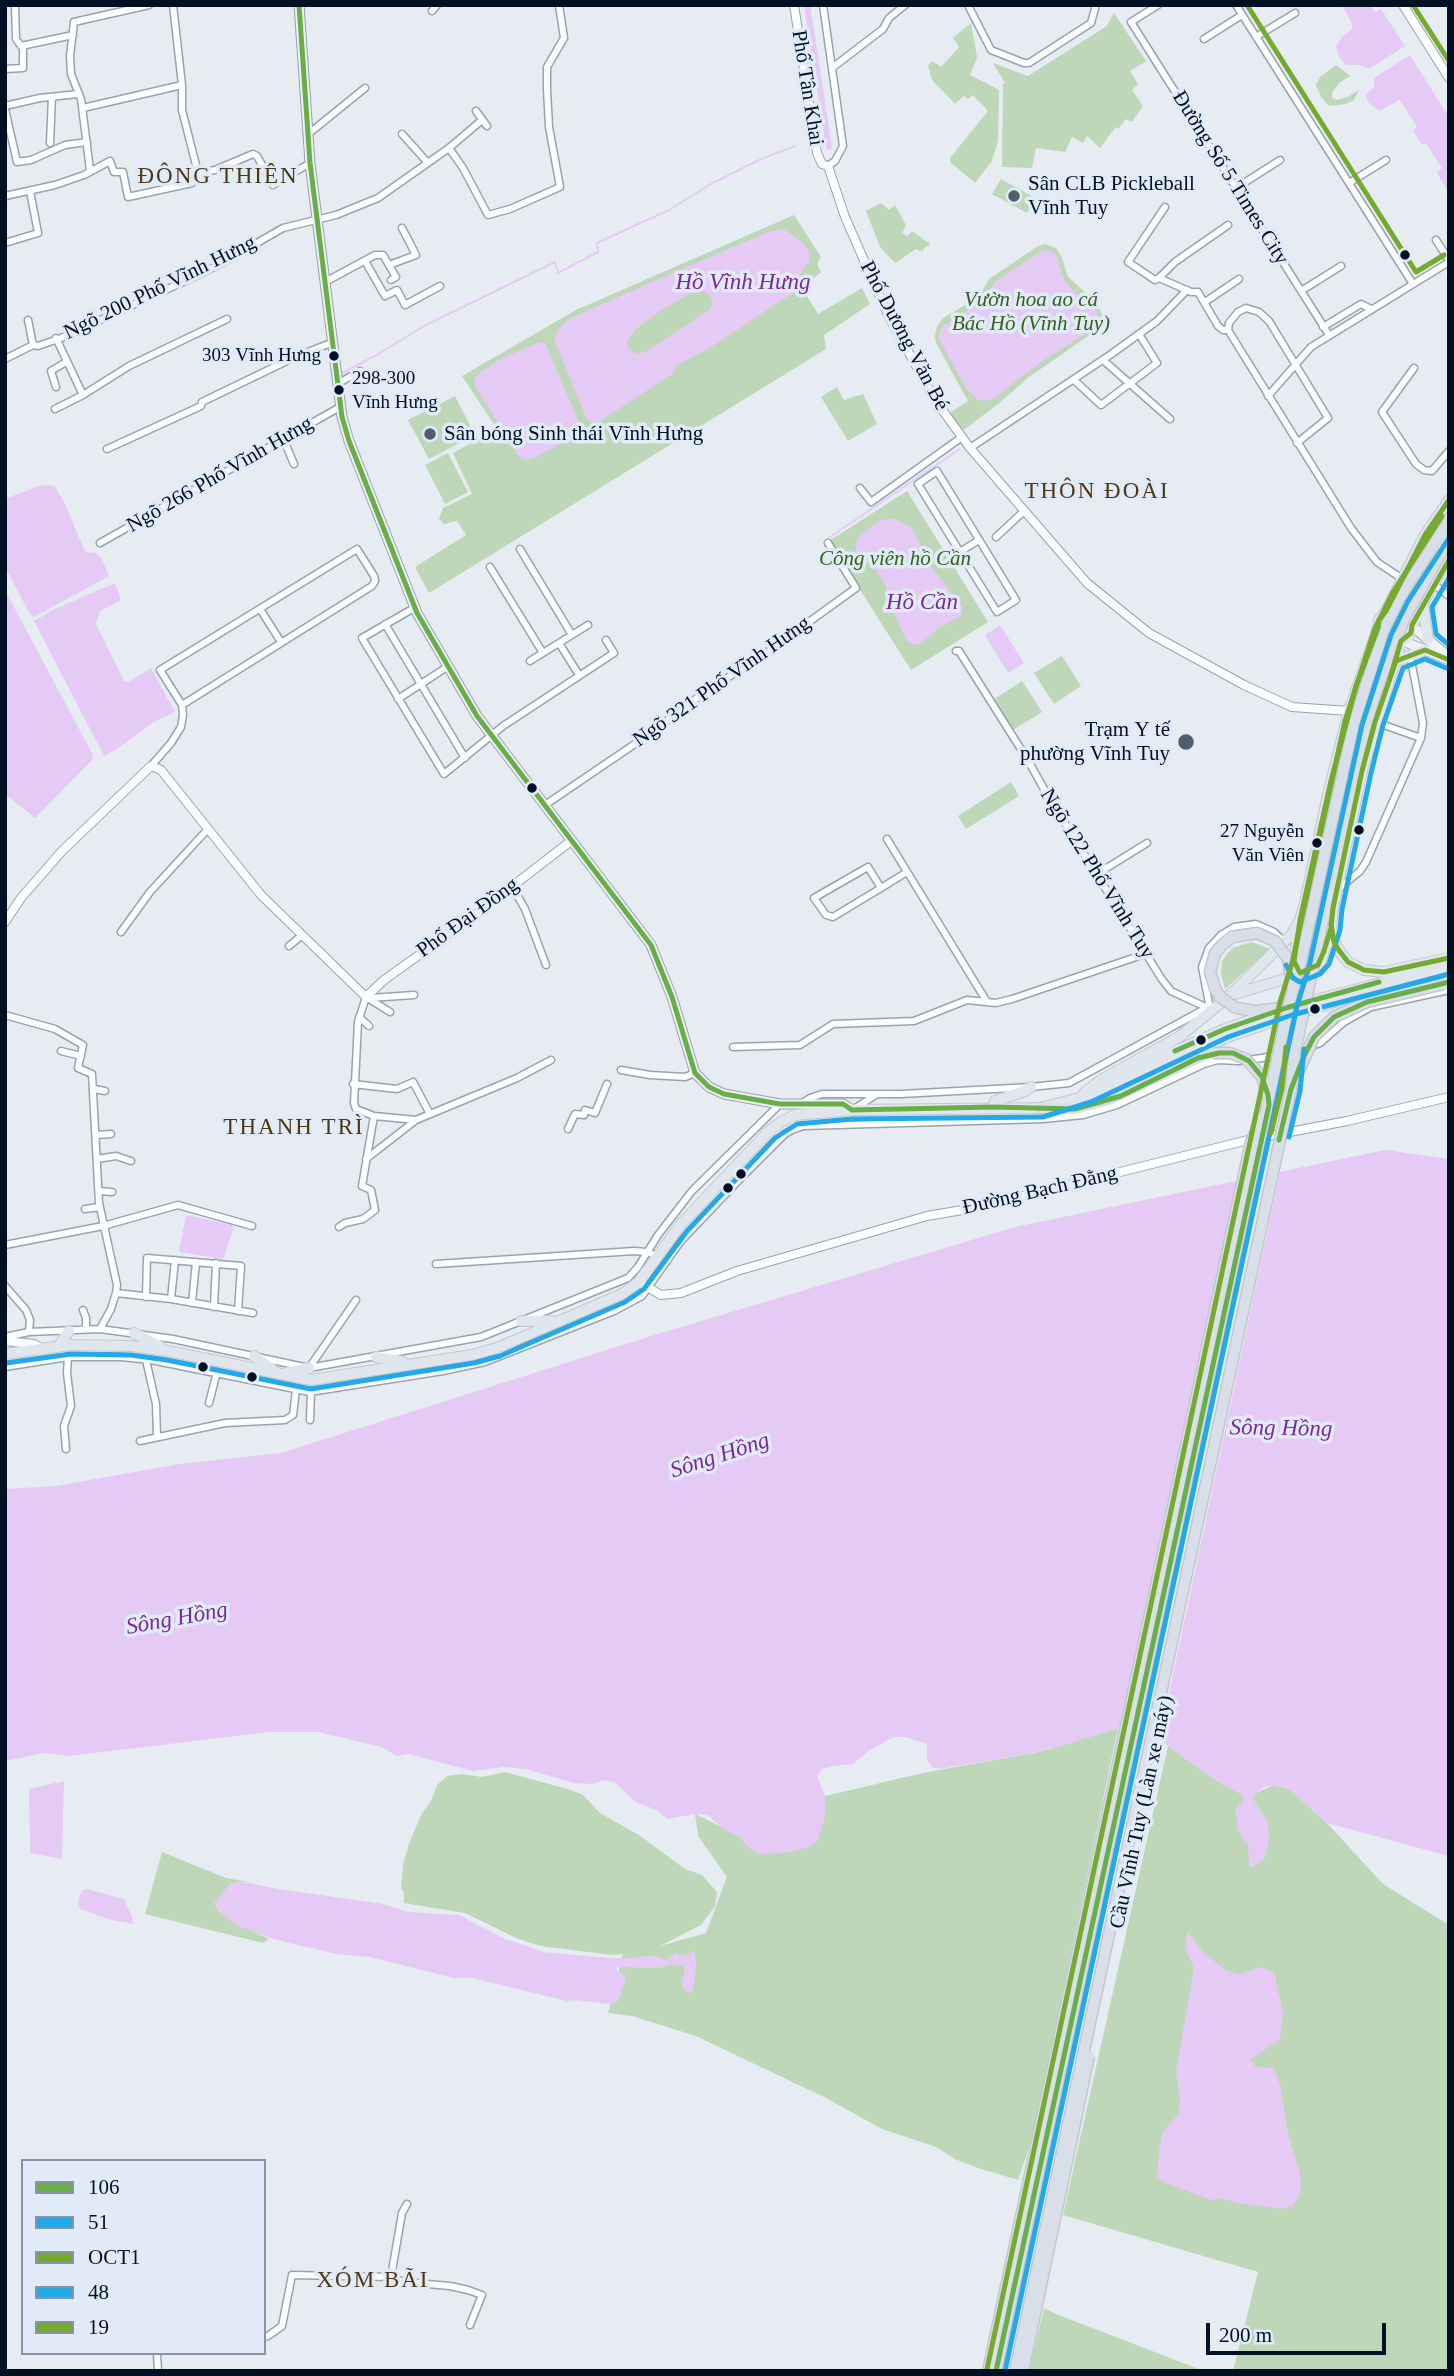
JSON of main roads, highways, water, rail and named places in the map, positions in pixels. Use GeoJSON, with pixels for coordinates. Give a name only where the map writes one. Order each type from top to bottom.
{"type":"FeatureCollection","features":[{"type":"Feature","properties":{"kind":"highway"},"geometry":{"type":"LineString","coordinates":[[1289,1006],[1354,723],[1369,671],[1383,632],[1400,597],[1449,521]]}},
{"type":"Feature","properties":{"kind":"highway"},"geometry":{"type":"LineString","coordinates":[[1015,2371],[1291,1089],[1294,1056],[1341,830],[1369,718],[1404,619],[1449,539]]}},
{"type":"Feature","properties":{"kind":"highway"},"geometry":{"type":"LineString","coordinates":[[996,2371],[1289,1006],[1293,979],[1288,959],[1275,941],[1256,933],[1237,936],[1219,948],[1211,963],[1210,972],[1214,988],[1226,1003],[1236,1008],[1256,1011],[1289,1006]]}},
{"type":"Feature","properties":{"kind":"highway"},"geometry":{"type":"LineString","coordinates":[[1291,1089],[1314,1037],[1334,1017],[1367,1002],[1448,983]]}},
{"type":"Feature","properties":{"kind":"highway"},"geometry":{"type":"LineString","coordinates":[[1041,1108],[1075,1109],[1112,1099],[1198,1058],[1226,1053],[1246,1059],[1254,1067],[1266,1088],[1269,1105]]}},
{"type":"Feature","properties":{"kind":"highway","name":"Cầu Vĩnh Tuy (Làn xe máy)"},"geometry":{"type":"LineString","coordinates":[[1023,2371],[1292,1111],[1291,1089]]}},
{"type":"Feature","properties":{"kind":"highway","name":"Cầu Vĩnh Tuy (Làn xe máy)"},"geometry":{"type":"LineString","coordinates":[[988,2371],[1251,1142],[1269,1105]]}},
{"type":"Feature","properties":{"kind":"main road"},"geometry":{"type":"LineString","coordinates":[[299,5],[307,135],[340,407],[349,441],[414,608],[447,667],[491,735],[651,945],[672,997],[695,1073],[709,1087],[724,1094],[780,1104],[843,1104],[852,1110]]}},
{"type":"Feature","properties":{"kind":"main road"},"geometry":{"type":"LineString","coordinates":[[1300,973],[1294,961],[1300,920],[1349,711],[1379,620],[1425,535],[1449,500]]}},
{"type":"Feature","properties":{"kind":"main road"},"geometry":{"type":"LineString","coordinates":[[1412,625],[1449,560]]}},
{"type":"Feature","properties":{"kind":"main road"},"geometry":{"type":"LineString","coordinates":[[1423,605],[1427,645]]}},
{"type":"Feature","properties":{"kind":"main road"},"geometry":{"type":"LineString","coordinates":[[1228,997],[1318,965],[1331,928],[1353,814],[1375,722],[1402,641],[1411,633],[1410,617],[1402,610],[1386,611]]}},
{"type":"Feature","properties":{"kind":"main road"},"geometry":{"type":"LineString","coordinates":[[1412,625],[1427,645]]}},
{"type":"Feature","properties":{"kind":"main road"},"geometry":{"type":"LineString","coordinates":[[1378,628],[1380,635],[1392,643],[1402,641],[1427,645],[1449,658]]}},
{"type":"Feature","properties":{"kind":"main road"},"geometry":{"type":"LineString","coordinates":[[1396,661],[1427,645]]}},
{"type":"Feature","properties":{"kind":"main road"},"geometry":{"type":"LineString","coordinates":[[1330,785],[1336,792],[1345,794],[1353,795],[1359,789]]}},
{"type":"Feature","properties":{"kind":"main road"},"geometry":{"type":"LineString","coordinates":[[1325,810],[1332,806],[1341,807],[1353,814]]}},
{"type":"Feature","properties":{"kind":"main road"},"geometry":{"type":"LineString","coordinates":[[1084,1096],[1101,1080],[1172,1041],[1228,997],[1285,943],[1300,920]]}},
{"type":"Feature","properties":{"kind":"main road"},"geometry":{"type":"LineString","coordinates":[[1331,928],[1334,942],[1342,955],[1364,970],[1384,972],[1449,958]]}},
{"type":"Feature","properties":{"kind":"main road"},"geometry":{"type":"LineString","coordinates":[[1084,1096],[1196,1041],[1289,1006],[1449,965]]}},
{"type":"Feature","properties":{"kind":"main road"},"geometry":{"type":"LineString","coordinates":[[5,1354],[97,1345],[168,1351],[310,1380],[472,1355],[497,1348],[622,1294],[639,1282],[652,1254],[769,1131],[795,1115],[852,1110],[1041,1108],[1118,1087],[1230,1036],[1350,997],[1448,983]]}},
{"type":"Feature","properties":{"kind":"main road"},"geometry":{"type":"LineString","coordinates":[[993,1107],[995,1101],[1031,1087]]}},
{"type":"Feature","properties":{"kind":"main road"},"geometry":{"type":"LineString","coordinates":[[521,1321],[558,1321]]}},
{"type":"Feature","properties":{"kind":"main road"},"geometry":{"type":"LineString","coordinates":[[58,1347],[69,1331]]}},
{"type":"Feature","properties":{"kind":"main road"},"geometry":{"type":"LineString","coordinates":[[134,1333],[168,1351]]}},
{"type":"Feature","properties":{"kind":"main road"},"geometry":{"type":"LineString","coordinates":[[254,1356],[279,1373],[309,1368]]}},
{"type":"Feature","properties":{"kind":"main road"},"geometry":{"type":"LineString","coordinates":[[376,1357],[412,1364]]}},
{"type":"Feature","properties":{"kind":"water"},"geometry":{"type":"Polygon","coordinates":[[[1342,5],[1370,5],[1375,12],[1381,9],[1405,46],[1369,69],[1360,65],[1346,65],[1339,57],[1336,46],[1352,29],[1352,24],[1342,5]]]}},
{"type":"Feature","properties":{"kind":"water"},"geometry":{"type":"Polygon","coordinates":[[[1410,55],[1449,117],[1447,190],[1437,173],[1442,168],[1426,143],[1422,145],[1413,130],[1417,127],[1400,100],[1379,111],[1368,102],[1366,95],[1374,86],[1374,78],[1410,55]]]}},
{"type":"Feature","properties":{"kind":"water","name":"Hồ Vĩnh Hưng"},"geometry":{"type":"Polygon","coordinates":[[[784,229],[803,243],[810,253],[809,263],[803,268],[799,278],[802,284],[711,347],[676,366],[672,374],[597,423],[587,420],[554,339],[559,328],[569,319],[768,232],[784,229]],[[703,291],[689,294],[661,310],[635,330],[627,342],[629,350],[637,354],[647,351],[709,310],[713,304],[710,296],[703,291]]]}},
{"type":"Feature","properties":{"kind":"water","name":"Vườn hoa ao cá Bác Hồ (Vĩnh Tuy)"},"geometry":{"type":"Polygon","coordinates":[[[1043,250],[1053,252],[1057,257],[1064,280],[1092,305],[1097,312],[1097,321],[1088,332],[1038,364],[996,397],[985,401],[978,400],[966,388],[939,339],[939,334],[943,326],[978,304],[995,282],[1043,250]]]}},
{"type":"Feature","properties":{"kind":"water"},"geometry":{"type":"Polygon","coordinates":[[[540,342],[545,343],[582,429],[557,446],[530,460],[524,460],[518,455],[476,388],[474,380],[479,373],[500,359],[540,342]]]}},
{"type":"Feature","properties":{"kind":"water"},"geometry":{"type":"Polygon","coordinates":[[[38,486],[55,486],[65,504],[84,549],[86,552],[96,553],[102,559],[109,576],[34,617],[5,567],[5,499],[38,486]]]}},
{"type":"Feature","properties":{"kind":"water","name":"Hồ Cần"},"geometry":{"type":"Polygon","coordinates":[[[895,519],[914,532],[929,564],[962,607],[961,616],[914,645],[906,640],[885,584],[877,571],[856,552],[856,542],[861,534],[880,520],[895,519]]]}},
{"type":"Feature","properties":{"kind":"water"},"geometry":{"type":"Polygon","coordinates":[[[115,583],[121,600],[100,611],[96,624],[124,681],[128,682],[151,668],[175,712],[154,722],[104,756],[34,621],[115,583]]]}},
{"type":"Feature","properties":{"kind":"water"},"geometry":{"type":"Polygon","coordinates":[[[5,590],[93,755],[93,759],[35,818],[5,794],[5,590]]]}},
{"type":"Feature","properties":{"kind":"water"},"geometry":{"type":"Polygon","coordinates":[[[1000,625],[1024,663],[1008,673],[985,635],[1000,625]]]}},
{"type":"Feature","properties":{"kind":"water","name":"Sông Hồng"},"geometry":{"type":"Polygon","coordinates":[[[1385,1150],[1449,1159],[1449,1856],[1327,1823],[1289,1789],[1273,1785],[1254,1794],[1254,1800],[1268,1822],[1269,1842],[1264,1859],[1252,1867],[1249,1866],[1248,1845],[1242,1839],[1238,1828],[1235,1809],[1244,1800],[1241,1794],[1168,1746],[1145,1720],[1043,1751],[940,1769],[932,1767],[927,1760],[927,1744],[905,1737],[894,1737],[870,1750],[853,1764],[822,1769],[817,1776],[825,1796],[825,1816],[818,1840],[812,1846],[791,1852],[759,1854],[708,1815],[695,1814],[667,1819],[657,1810],[637,1803],[614,1782],[603,1780],[593,1784],[573,1783],[526,1769],[504,1767],[473,1771],[408,1754],[396,1756],[382,1747],[318,1732],[269,1732],[69,1756],[44,1753],[5,1761],[5,1489],[56,1486],[180,1464],[281,1453],[648,1337],[1015,1227],[1385,1150]]]}},
{"type":"Feature","properties":{"kind":"water"},"geometry":{"type":"Polygon","coordinates":[[[186,1215],[232,1225],[233,1230],[223,1259],[179,1252],[186,1215]]]}},
{"type":"Feature","properties":{"kind":"water"},"geometry":{"type":"Polygon","coordinates":[[[64,1781],[62,1859],[30,1853],[29,1789],[64,1781]]]}},
{"type":"Feature","properties":{"kind":"water"},"geometry":{"type":"Polygon","coordinates":[[[231,1883],[249,1883],[383,1904],[408,1912],[459,1915],[505,1939],[544,1952],[610,1958],[653,1955],[666,1960],[675,1953],[683,1956],[695,1951],[693,1989],[691,1993],[684,1990],[681,1982],[685,1971],[683,1966],[672,1964],[659,1968],[618,1967],[616,1970],[626,1976],[617,2002],[608,2004],[567,2001],[472,1978],[454,1978],[370,1957],[336,1954],[277,1940],[241,1927],[228,1919],[218,1910],[215,1902],[231,1883]]]}},
{"type":"Feature","properties":{"kind":"water"},"geometry":{"type":"Polygon","coordinates":[[[87,1889],[124,1899],[133,1924],[107,1919],[81,1909],[78,1906],[79,1898],[82,1891],[87,1889]]]}},
{"type":"Feature","properties":{"kind":"water"},"geometry":{"type":"Polygon","coordinates":[[[1188,1931],[1202,1951],[1225,1970],[1239,1974],[1260,1967],[1274,1973],[1283,2012],[1280,2039],[1250,2060],[1256,2067],[1274,2068],[1280,2085],[1288,2134],[1300,2173],[1301,2187],[1292,2206],[1282,2209],[1220,2198],[1212,2200],[1157,2177],[1163,2131],[1178,2115],[1180,2101],[1176,2072],[1194,1968],[1185,1947],[1188,1931]]]}},
{"type":"Feature","properties":{"kind":"waterway"},"geometry":{"type":"LineString","coordinates":[[807,5],[829,147]]}},
{"type":"Feature","properties":{"kind":"waterway"},"geometry":{"type":"LineString","coordinates":[[823,139],[827,138]]}},
{"type":"Feature","properties":{"kind":"waterway"},"geometry":{"type":"LineString","coordinates":[[342,373],[424,326],[555,262],[558,273],[598,252],[597,243],[669,210],[711,184],[761,159],[795,146]]}},
{"type":"Feature","properties":{"kind":"waterway"},"geometry":{"type":"LineString","coordinates":[[830,537],[960,449]]}},
{"type":"Feature","properties":{"kind":"place","name":"Sân CLB Pickleball Vĩnh Tuy"},"geometry":{"type":"Point","coordinates":[1014,196]}},
{"type":"Feature","properties":{"kind":"place","name":"303 Vĩnh Hưng"},"geometry":{"type":"Point","coordinates":[334,356]}},
{"type":"Feature","properties":{"kind":"place","name":"298-300 Vĩnh Hưng"},"geometry":{"type":"Point","coordinates":[339,390]}},
{"type":"Feature","properties":{"kind":"place","name":"Sân bóng Sinh thái Vĩnh Hưng"},"geometry":{"type":"Point","coordinates":[430,434]}},
{"type":"Feature","properties":{"kind":"place","name":"Trạm Y tế phường Vĩnh Tuy"},"geometry":{"type":"Point","coordinates":[1186,742]}},
{"type":"Feature","properties":{"kind":"place","name":"27 Nguyễn Văn Viên"},"geometry":{"type":"Point","coordinates":[1317,843]}},
{"type":"Feature","properties":{"kind":"district","name":"ĐÔNG THIÊN"},"geometry":{"type":"Point","coordinates":[218,177]}},
{"type":"Feature","properties":{"kind":"district","name":"THÔN ĐOÀI"},"geometry":{"type":"Point","coordinates":[1097,492]}},
{"type":"Feature","properties":{"kind":"district","name":"THANH TRÌ"},"geometry":{"type":"Point","coordinates":[294,1128]}},
{"type":"Feature","properties":{"kind":"district","name":"XÓM BÃI"},"geometry":{"type":"Point","coordinates":[373,2281]}},
{"type":"Feature","properties":{"kind":"park label","name":"Công viên hồ Cần"},"geometry":{"type":"Point","coordinates":[895,559]}}]}
